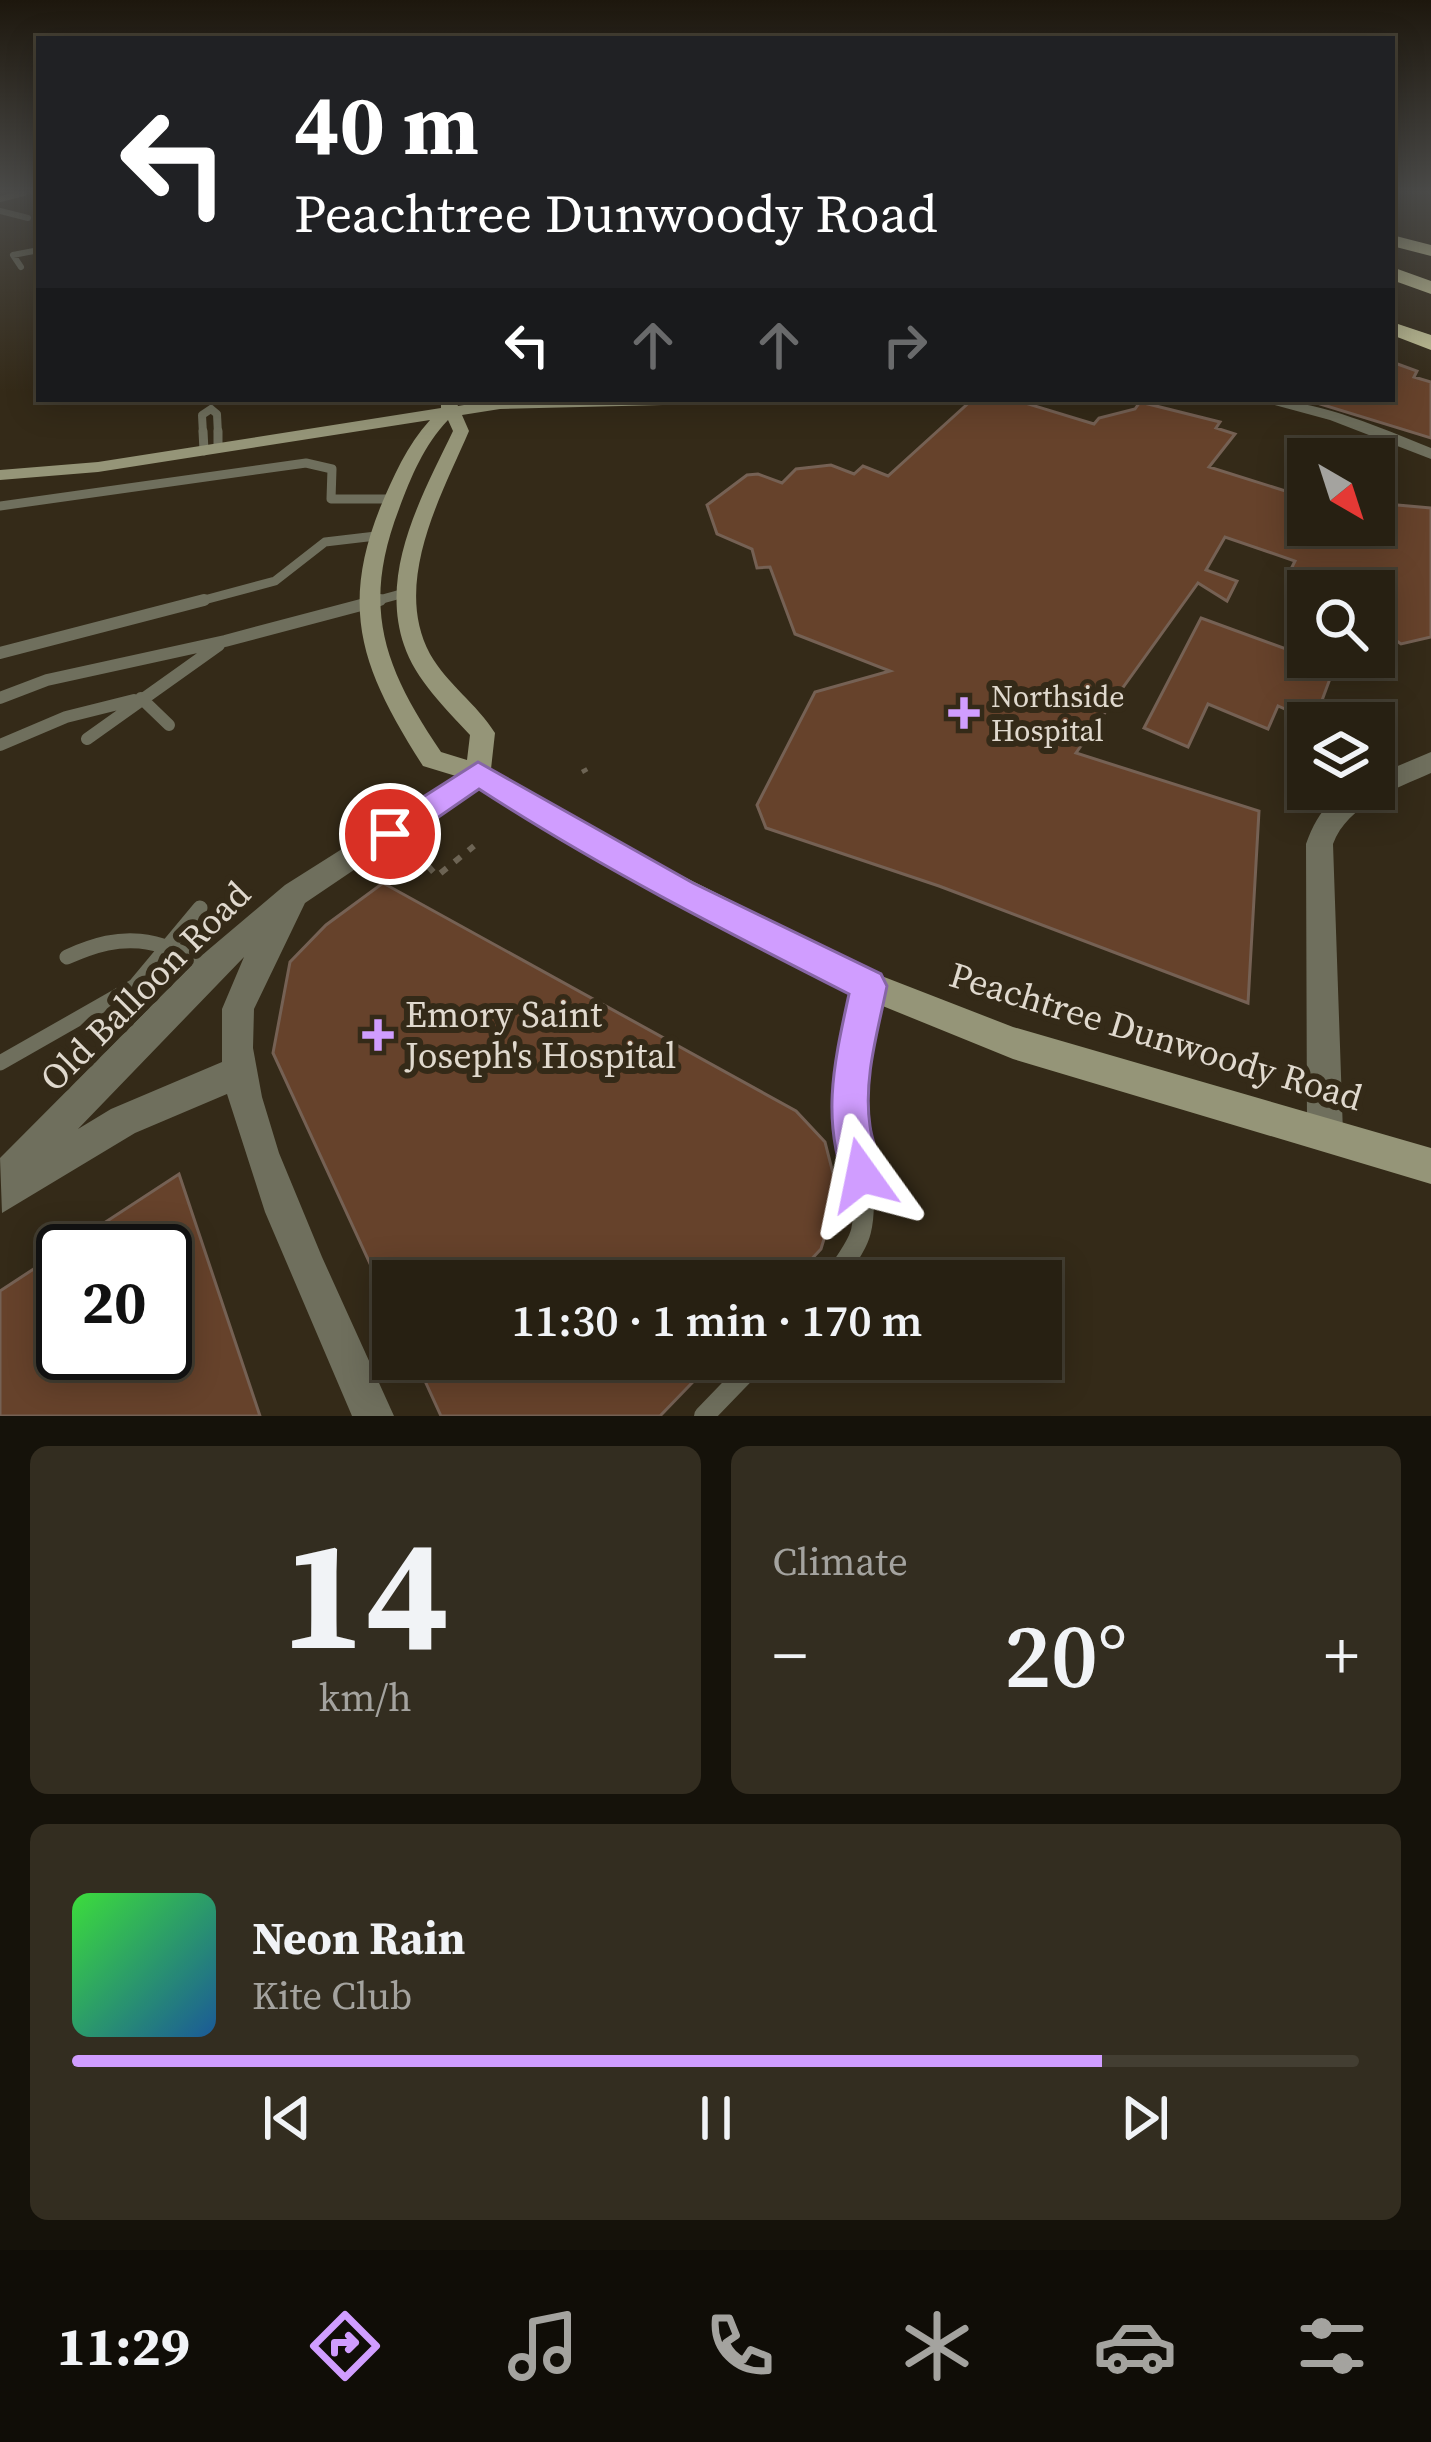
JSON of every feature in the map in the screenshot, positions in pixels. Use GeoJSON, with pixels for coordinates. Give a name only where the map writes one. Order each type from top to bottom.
{"type":"FeatureCollection","features":[{"type":"Feature","properties":{"kind":"highway"},"geometry":{"type":"LineString","coordinates":[[1395,274],[1431,288]]}},
{"type":"Feature","properties":{"kind":"highway"},"geometry":{"type":"LineString","coordinates":[[1395,309],[1431,323]]}},
{"type":"Feature","properties":{"kind":"highway"},"geometry":{"type":"LineString","coordinates":[[1395,329],[1431,343]]}},
{"type":"Feature","properties":{"kind":"main road"},"geometry":{"type":"LineString","coordinates":[[0,475],[211,450],[448,404],[582,402]]}},
{"type":"Feature","properties":{"kind":"main road"},"geometry":{"type":"LineString","coordinates":[[448,404],[461,431],[416,533],[408,592],[415,646],[483,733],[478,773]]}},
{"type":"Feature","properties":{"kind":"main road","name":"Peachtree Dunwoody Road"},"geometry":{"type":"LineString","coordinates":[[448,404],[422,435],[376,536],[365,603],[385,682],[402,717],[432,759],[478,773],[663,883],[869,986],[1013,1043],[1431,1166]]}},
{"type":"Feature","properties":{"kind":"street"},"geometry":{"type":"LineString","coordinates":[[1275,402],[1335,416],[1431,454]]}},
{"type":"Feature","properties":{"kind":"street"},"geometry":{"type":"LineString","coordinates":[[1395,778],[1431,762]]}},
{"type":"Feature","properties":{"kind":"street","name":"Old Balloon Road"},"geometry":{"type":"LineString","coordinates":[[0,1184],[212,966],[295,894],[478,773]]}},
{"type":"Feature","properties":{"kind":"street"},"geometry":{"type":"LineString","coordinates":[[1325,1133],[1317,856],[1321,831],[1339,810]]}},
{"type":"Feature","properties":{"kind":"street"},"geometry":{"type":"LineString","coordinates":[[295,894],[250,975],[238,1011],[237,1073],[265,1162],[373,1416]]}},
{"type":"Feature","properties":{"kind":"street"},"geometry":{"type":"LineString","coordinates":[[0,1196],[123,1121],[237,1073]]}},
{"type":"Feature","properties":{"kind":"lane"},"geometry":{"type":"LineString","coordinates":[[16,259],[21,268]]}},
{"type":"Feature","properties":{"kind":"lane"},"geometry":{"type":"LineString","coordinates":[[0,506],[306,463],[332,470],[331,500],[393,499]]}},
{"type":"Feature","properties":{"kind":"lane"},"geometry":{"type":"LineString","coordinates":[[0,653],[275,581],[326,542],[376,536]]}},
{"type":"Feature","properties":{"kind":"lane"},"geometry":{"type":"LineString","coordinates":[[0,698],[47,680],[408,592]]}},
{"type":"Feature","properties":{"kind":"lane"},"geometry":{"type":"LineString","coordinates":[[87,739],[225,640]]}},
{"type":"Feature","properties":{"kind":"lane"},"geometry":{"type":"LineString","coordinates":[[141,698],[169,724]]}},
{"type":"Feature","properties":{"kind":"lane"},"geometry":{"type":"LineString","coordinates":[[0,745],[66,717],[141,698]]}},
{"type":"Feature","properties":{"kind":"lane"},"geometry":{"type":"LineString","coordinates":[[0,1063],[135,986],[200,908]]}},
{"type":"Feature","properties":{"kind":"lane"},"geometry":{"type":"LineString","coordinates":[[67,957],[127,936],[149,937],[212,966]]}},
{"type":"Feature","properties":{"kind":"lane"},"geometry":{"type":"LineString","coordinates":[[845,1260],[861,1233],[862,1175],[850,1126],[848,1085],[869,986]]}},
{"type":"Feature","properties":{"kind":"lane"},"geometry":{"type":"LineString","coordinates":[[704,1416],[739,1380]]}},
{"type":"Feature","properties":{"kind":"path"},"geometry":{"type":"LineString","coordinates":[[582,772],[592,766]]}},
{"type":"Feature","properties":{"kind":"path"},"geometry":{"type":"LineString","coordinates":[[428,866],[437,876],[474,846]]}},
{"type":"Feature","properties":{"kind":"building"},"geometry":{"type":"Polygon","coordinates":[[[1395,363],[1431,382],[1431,438],[1320,404],[1395,402],[1395,363]]]}},
{"type":"Feature","properties":{"kind":"building"},"geometry":{"type":"Polygon","coordinates":[[[970,402],[1022,402],[1094,424],[1099,418],[1135,409],[1140,402],[1220,422],[1216,428],[1235,434],[1209,467],[1287,491],[1287,546],[1395,546],[1395,505],[1431,508],[1431,637],[1401,644],[1395,640],[1395,570],[1296,570],[1292,567],[1295,561],[1225,537],[1206,570],[1237,581],[1227,601],[1198,583],[1076,753],[1259,811],[1248,1003],[939,886],[766,828],[757,805],[815,692],[890,671],[795,634],[770,567],[757,568],[752,549],[717,534],[707,505],[747,475],[782,483],[796,469],[831,465],[854,474],[863,466],[888,476],[970,402]]]}},
{"type":"Feature","properties":{"kind":"building"},"geometry":{"type":"Polygon","coordinates":[[[1201,618],[1287,649],[1287,678],[1330,678],[1321,702],[1287,702],[1287,710],[1278,706],[1268,729],[1208,704],[1188,747],[1144,728],[1201,618]]]}},
{"type":"Feature","properties":{"kind":"building"},"geometry":{"type":"Polygon","coordinates":[[[383,883],[796,1111],[825,1142],[838,1193],[821,1249],[811,1260],[372,1260],[372,1268],[273,1053],[290,962],[326,925],[383,883]]]}},
{"type":"Feature","properties":{"kind":"building"},"geometry":{"type":"Polygon","coordinates":[[[179,1174],[260,1416],[0,1416],[0,1291],[36,1267],[36,1380],[192,1380],[192,1224],[103,1224],[179,1174]]]}},
{"type":"Feature","properties":{"kind":"building"},"geometry":{"type":"Polygon","coordinates":[[[425,1380],[695,1380],[660,1416],[441,1416],[425,1380]]]}},
{"type":"Feature","properties":{"kind":"place","name":"Northside Hospital"},"geometry":{"type":"Point","coordinates":[964,713]}},
{"type":"Feature","properties":{"kind":"place","name":"Emory Saint Joseph's Hospital"},"geometry":{"type":"Point","coordinates":[378,1035]}},
{"type":"Feature","properties":{"kind":"route"},"geometry":{"type":"LineString","coordinates":[[390,834],[478,773],[681,893],[869,986],[848,1085],[850,1126],[862,1175]]}}]}
